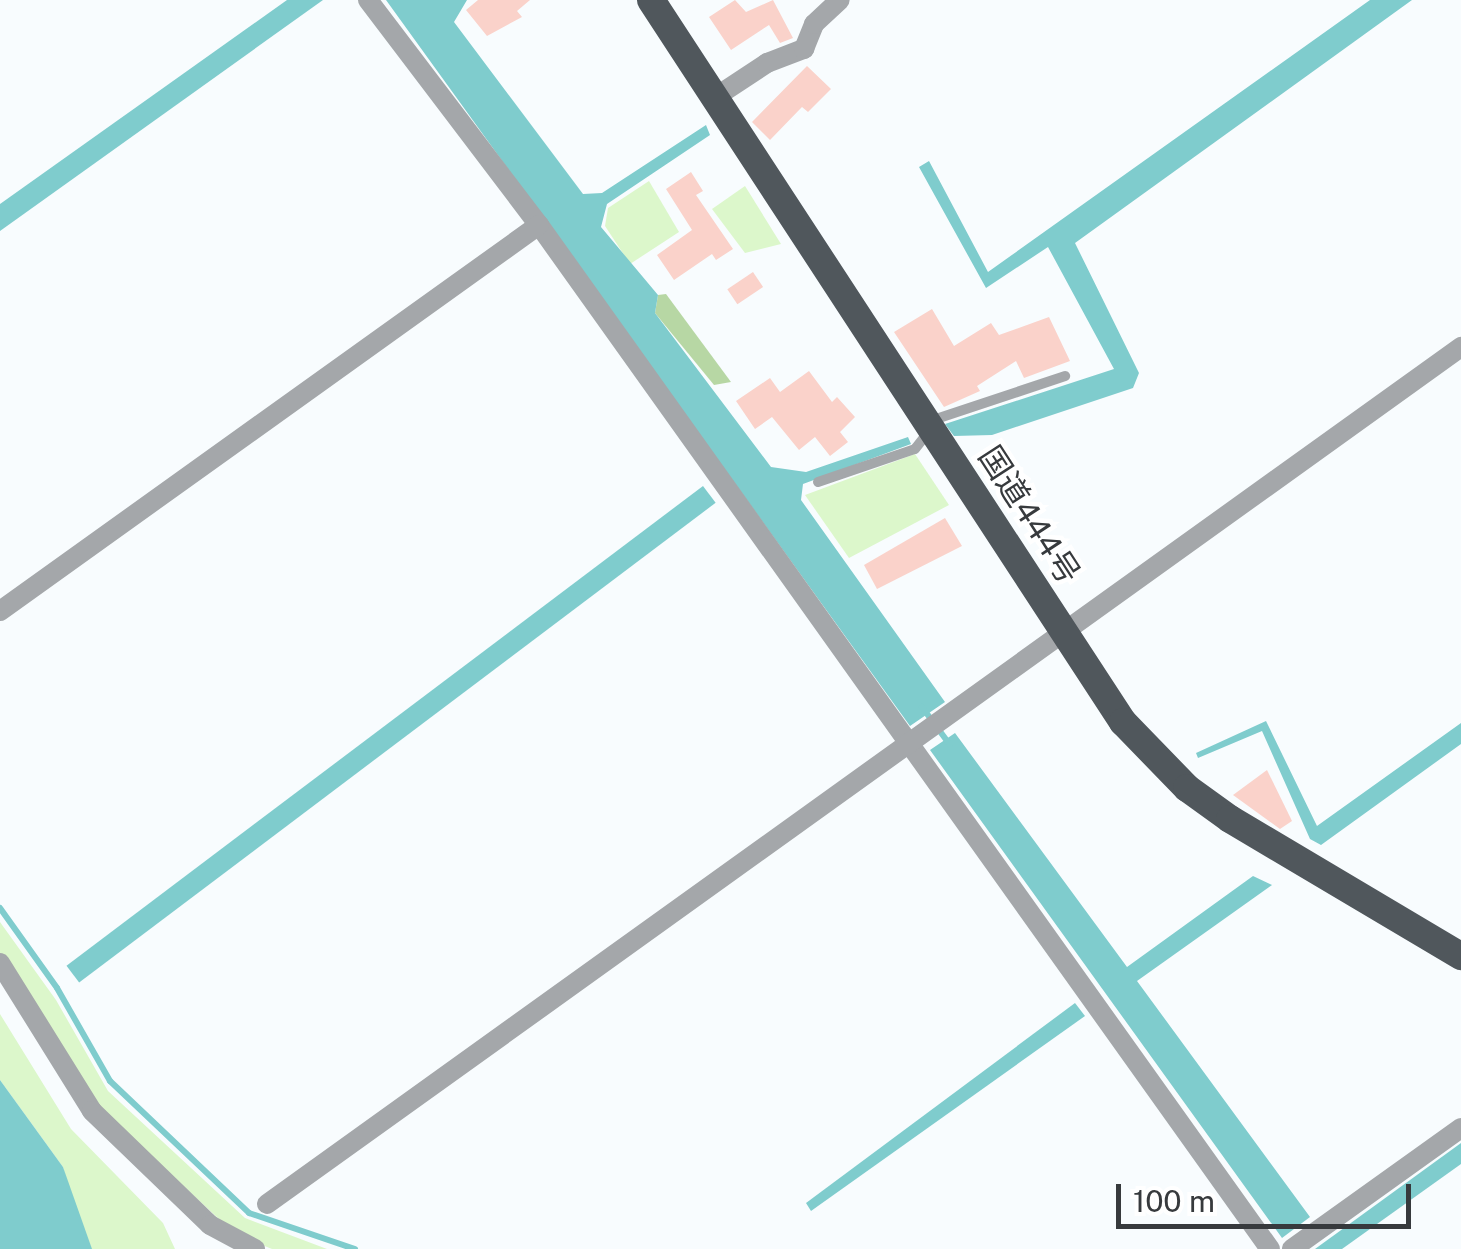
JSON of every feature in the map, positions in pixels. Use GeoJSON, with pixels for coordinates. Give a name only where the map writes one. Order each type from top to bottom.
{"type":"FeatureCollection","features":[{"type":"Feature","properties":{"kind":"highway","name":"国道444号"},"geometry":{"type":"LineString","coordinates":[[651,0],[1123,722],[1186,788],[1461,956]]}},
{"type":"Feature","properties":{"kind":"street"},"geometry":{"type":"LineString","coordinates":[[368,0],[539,224],[1270,1249]]}},
{"type":"Feature","properties":{"kind":"street"},"geometry":{"type":"LineString","coordinates":[[714,98],[767,63],[804,49],[814,24],[840,0]]}},
{"type":"Feature","properties":{"kind":"street"},"geometry":{"type":"LineString","coordinates":[[0,611],[539,224]]}},
{"type":"Feature","properties":{"kind":"street"},"geometry":{"type":"LineString","coordinates":[[267,1204],[1461,347]]}},
{"type":"Feature","properties":{"kind":"street"},"geometry":{"type":"LineString","coordinates":[[0,963],[92,1110],[210,1226],[254,1249]]}},
{"type":"Feature","properties":{"kind":"street"},"geometry":{"type":"LineString","coordinates":[[1300,1243],[1461,1128]]}},
{"type":"Feature","properties":{"kind":"lane"},"geometry":{"type":"LineString","coordinates":[[818,482],[915,449],[939,418],[1065,376]]}},
{"type":"Feature","properties":{"kind":"green space"},"geometry":{"type":"Polygon","coordinates":[[[649,181],[679,232],[630,264],[605,226],[608,208],[649,181]]]}},
{"type":"Feature","properties":{"kind":"green space"},"geometry":{"type":"Polygon","coordinates":[[[745,186],[781,244],[745,253],[712,209],[745,186]]]}},
{"type":"Feature","properties":{"kind":"green space"},"geometry":{"type":"Polygon","coordinates":[[[666,294],[731,382],[714,385],[655,313],[658,295],[666,294]]]}},
{"type":"Feature","properties":{"kind":"green space"},"geometry":{"type":"Polygon","coordinates":[[[915,454],[949,505],[849,558],[805,495],[915,454]]]}},
{"type":"Feature","properties":{"kind":"green space"},"geometry":{"type":"Polygon","coordinates":[[[0,922],[56,1000],[108,1091],[245,1218],[327,1249],[272,1249],[235,1234],[92,1101],[0,955],[0,922]]]}},
{"type":"Feature","properties":{"kind":"green space"},"geometry":{"type":"Polygon","coordinates":[[[0,1014],[71,1129],[163,1223],[175,1249],[83,1249],[63,1167],[0,1080],[0,1014]]]}},
{"type":"Feature","properties":{"kind":"water"},"geometry":{"type":"Polygon","coordinates":[[[287,0],[323,0],[0,231],[0,204],[287,0]]]}},
{"type":"Feature","properties":{"kind":"water"},"geometry":{"type":"Polygon","coordinates":[[[386,0],[467,0],[454,22],[583,194],[602,193],[706,125],[710,135],[607,204],[601,227],[658,295],[655,313],[771,467],[806,472],[908,437],[911,444],[803,484],[801,500],[945,702],[910,726],[386,0]]]}},
{"type":"Feature","properties":{"kind":"water"},"geometry":{"type":"Polygon","coordinates":[[[1370,0],[1412,0],[1075,243],[1139,373],[1133,388],[992,435],[954,436],[945,424],[1114,369],[1048,247],[986,288],[919,167],[929,161],[988,272],[1370,0]]]}},
{"type":"Feature","properties":{"kind":"water"},"geometry":{"type":"Polygon","coordinates":[[[703,486],[716,503],[79,982],[66,966],[703,486]]]}},
{"type":"Feature","properties":{"kind":"water"},"geometry":{"type":"Polygon","coordinates":[[[1266,721],[1317,826],[1461,723],[1461,744],[1321,845],[1310,839],[1262,731],[1198,758],[1196,753],[1266,721]]]}},
{"type":"Feature","properties":{"kind":"water"},"geometry":{"type":"Polygon","coordinates":[[[955,733],[1127,967],[1253,876],[1272,885],[1137,981],[1310,1217],[1282,1238],[930,750],[955,733]]]}},
{"type":"Feature","properties":{"kind":"water"},"geometry":{"type":"Polygon","coordinates":[[[1075,1003],[1085,1016],[811,1211],[806,1203],[1075,1003]]]}},
{"type":"Feature","properties":{"kind":"water"},"geometry":{"type":"Polygon","coordinates":[[[0,1080],[63,1167],[92,1249],[0,1249],[0,1080]]]}},
{"type":"Feature","properties":{"kind":"water"},"geometry":{"type":"Polygon","coordinates":[[[1461,1143],[1461,1164],[1342,1249],[1315,1249],[1461,1143]]]}},
{"type":"Feature","properties":{"kind":"building"},"geometry":{"type":"Polygon","coordinates":[[[478,0],[530,0],[517,11],[522,17],[487,36],[466,10],[478,0]]]}},
{"type":"Feature","properties":{"kind":"building"},"geometry":{"type":"Polygon","coordinates":[[[735,0],[746,12],[773,0],[793,38],[780,43],[769,25],[731,50],[709,17],[735,0]]]}},
{"type":"Feature","properties":{"kind":"building"},"geometry":{"type":"Polygon","coordinates":[[[807,66],[831,89],[808,112],[802,107],[770,140],[752,122],[807,66]]]}},
{"type":"Feature","properties":{"kind":"building"},"geometry":{"type":"Polygon","coordinates":[[[691,172],[703,191],[696,195],[733,249],[716,260],[712,254],[674,280],[657,255],[692,230],[666,189],[691,172]]]}},
{"type":"Feature","properties":{"kind":"building"},"geometry":{"type":"Polygon","coordinates":[[[753,272],[763,287],[737,304],[727,289],[753,272]]]}},
{"type":"Feature","properties":{"kind":"building"},"geometry":{"type":"Polygon","coordinates":[[[932,309],[954,346],[991,323],[999,335],[1049,317],[1070,361],[1024,378],[1016,361],[977,386],[980,391],[944,407],[894,332],[932,309]]]}},
{"type":"Feature","properties":{"kind":"building"},"geometry":{"type":"Polygon","coordinates":[[[809,371],[832,402],[837,397],[855,417],[840,432],[848,442],[830,456],[815,437],[799,450],[772,417],[755,429],[736,401],[770,378],[780,392],[809,371]]]}},
{"type":"Feature","properties":{"kind":"building"},"geometry":{"type":"Polygon","coordinates":[[[945,518],[962,546],[877,589],[864,565],[945,518]]]}},
{"type":"Feature","properties":{"kind":"building"},"geometry":{"type":"Polygon","coordinates":[[[1267,770],[1292,821],[1280,829],[1233,795],[1267,770]]]}},
{"type":"Feature","properties":{"kind":"waterway"},"geometry":{"type":"LineString","coordinates":[[922,707],[950,745]]}},
{"type":"Feature","properties":{"kind":"waterway"},"geometry":{"type":"LineString","coordinates":[[0,908],[57,988],[110,1081],[249,1213],[355,1249]]}}]}
